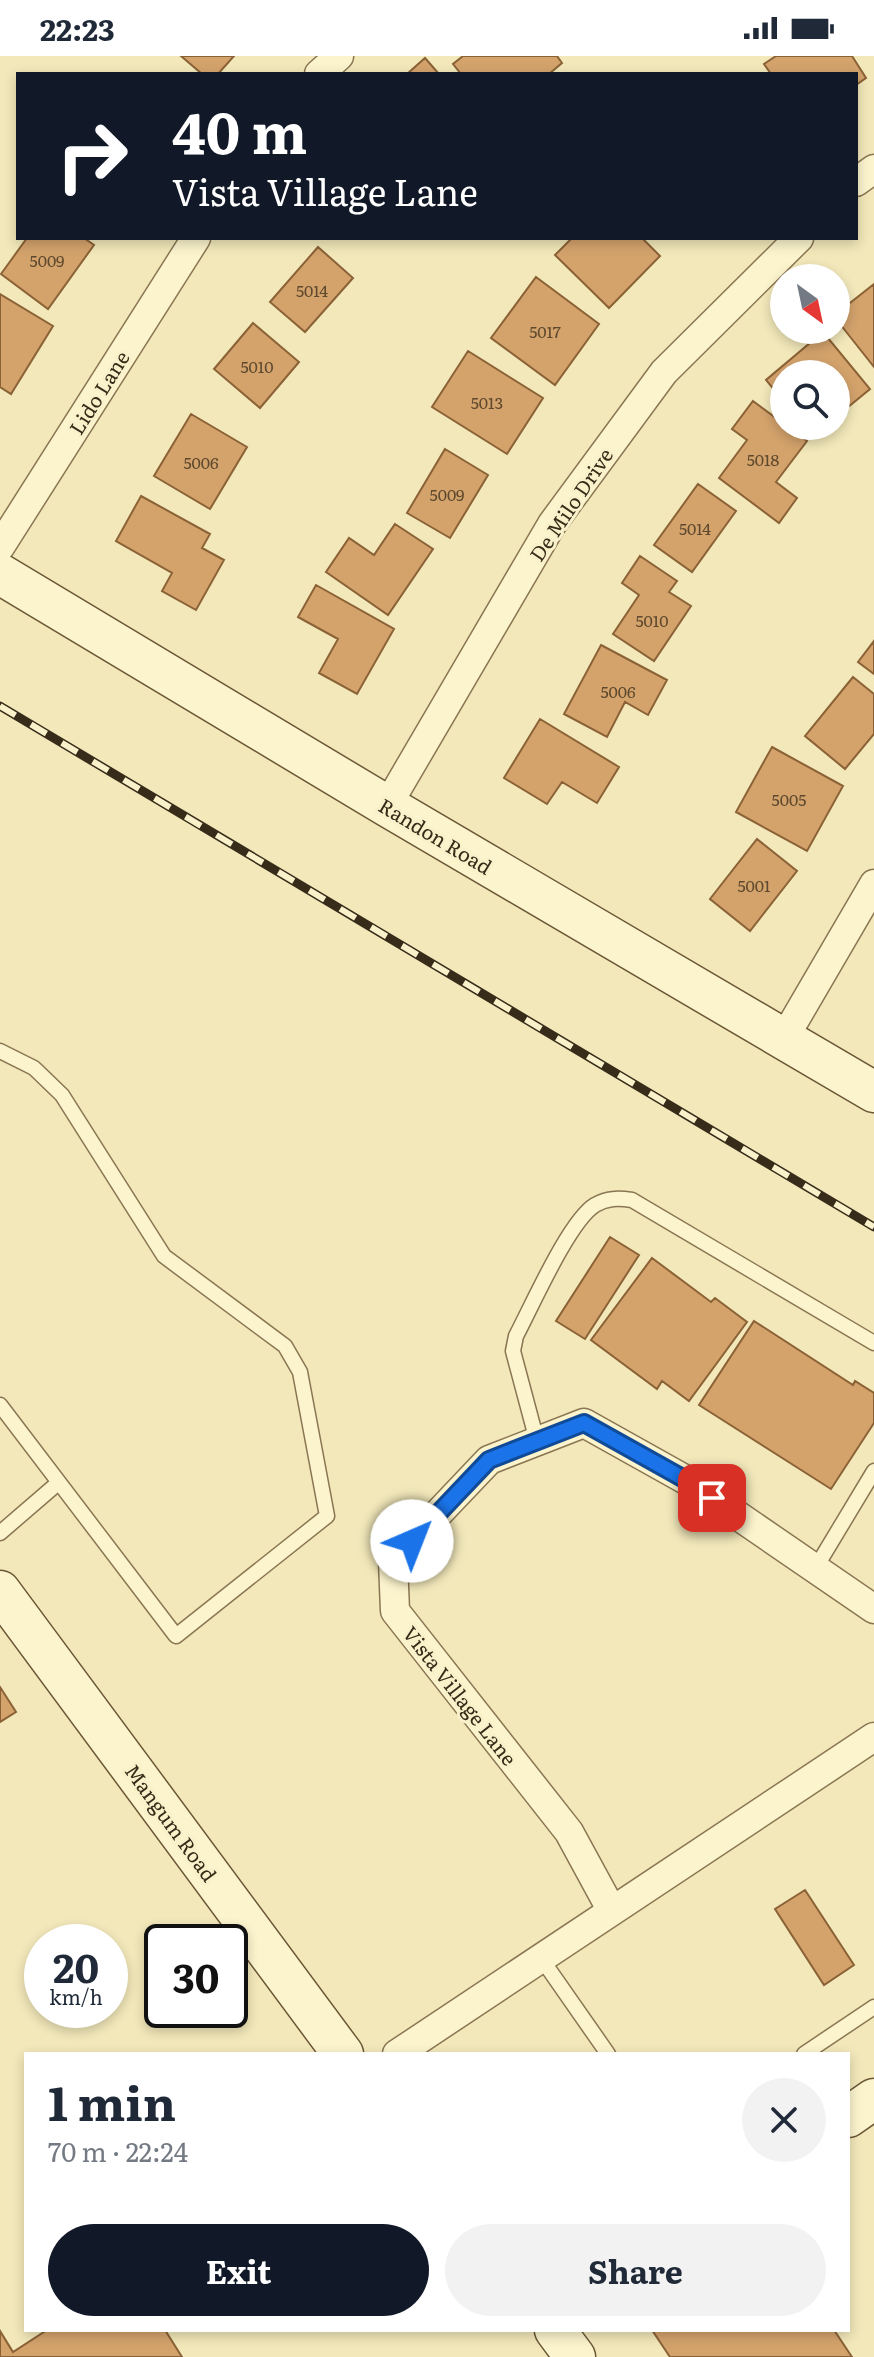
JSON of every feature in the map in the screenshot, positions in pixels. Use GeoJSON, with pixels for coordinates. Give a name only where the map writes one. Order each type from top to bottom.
{"type":"FeatureCollection","features":[{"type":"Feature","properties":{"kind":"street"},"geometry":{"type":"LineString","coordinates":[[321,72],[339,56]]}},
{"type":"Feature","properties":{"kind":"street","name":"Lido Lane"},"geometry":{"type":"LineString","coordinates":[[0,547],[195,240]]}},
{"type":"Feature","properties":{"kind":"street","name":"De Milo Drive"},"geometry":{"type":"LineString","coordinates":[[387,806],[552,524],[664,372],[797,240]]}},
{"type":"Feature","properties":{"kind":"street","name":"Randon Road"},"geometry":{"type":"LineString","coordinates":[[0,574],[874,1092]]}},
{"type":"Feature","properties":{"kind":"street"},"geometry":{"type":"LineString","coordinates":[[783,1040],[874,884]]}},
{"type":"Feature","properties":{"kind":"street","name":"Vista Village Lane"},"geometry":{"type":"LineString","coordinates":[[612,1911],[569,1832],[395,1611],[393,1561],[489,1460],[584,1423],[686,1480],[874,1609]]}},
{"type":"Feature","properties":{"kind":"street","name":"Mangum Road"},"geometry":{"type":"LineString","coordinates":[[0,1591],[342,2052]]}},
{"type":"Feature","properties":{"kind":"street"},"geometry":{"type":"LineString","coordinates":[[400,2052],[874,1737]]}},
{"type":"Feature","properties":{"kind":"street"},"geometry":{"type":"LineString","coordinates":[[850,2116],[874,2099]]}},
{"type":"Feature","properties":{"kind":"street"},"geometry":{"type":"LineString","coordinates":[[556,2332],[575,2357]]}},
{"type":"Feature","properties":{"kind":"lane"},"geometry":{"type":"LineString","coordinates":[[0,1051],[34,1068],[62,1095],[164,1256],[285,1346],[300,1372],[327,1516],[176,1636],[0,1405]]}},
{"type":"Feature","properties":{"kind":"lane"},"geometry":{"type":"LineString","coordinates":[[537,1441],[513,1351],[516,1336],[576,1224],[593,1206],[613,1198],[632,1200],[874,1343]]}},
{"type":"Feature","properties":{"kind":"lane"},"geometry":{"type":"LineString","coordinates":[[815,1569],[874,1471]]}},
{"type":"Feature","properties":{"kind":"lane"},"geometry":{"type":"LineString","coordinates":[[0,1533],[58,1483]]}},
{"type":"Feature","properties":{"kind":"lane"},"geometry":{"type":"LineString","coordinates":[[541,1958],[607,2052]]}},
{"type":"Feature","properties":{"kind":"lane"},"geometry":{"type":"LineString","coordinates":[[807,2052],[874,2007]]}},
{"type":"Feature","properties":{"kind":"building"},"geometry":{"type":"Polygon","coordinates":[[[181,56],[234,56],[220,72],[200,72],[181,56]]]}},
{"type":"Feature","properties":{"kind":"building"},"geometry":{"type":"Polygon","coordinates":[[[463,56],[557,56],[562,63],[551,72],[459,72],[453,64],[463,56]]]}},
{"type":"Feature","properties":{"kind":"building"},"geometry":{"type":"Polygon","coordinates":[[[776,56],[852,56],[866,78],[858,84],[858,72],[770,72],[764,64],[776,56]]]}},
{"type":"Feature","properties":{"kind":"building"},"geometry":{"type":"Polygon","coordinates":[[[425,58],[437,72],[409,72],[425,58]]]}},
{"type":"Feature","properties":{"kind":"building"},"geometry":{"type":"Polygon","coordinates":[[[26,240],[87,240],[94,245],[48,309],[1,274],[26,240]]]}},
{"type":"Feature","properties":{"kind":"building"},"geometry":{"type":"Polygon","coordinates":[[[570,240],[644,240],[660,256],[609,308],[555,255],[570,240]]]}},
{"type":"Feature","properties":{"kind":"building"},"geometry":{"type":"Polygon","coordinates":[[[318,247],[353,278],[305,332],[270,302],[318,247]]]}},
{"type":"Feature","properties":{"kind":"building"},"geometry":{"type":"Polygon","coordinates":[[[536,277],[599,324],[555,385],[491,338],[536,277]]]}},
{"type":"Feature","properties":{"kind":"building"},"geometry":{"type":"Polygon","coordinates":[[[874,284],[874,367],[850,337],[850,303],[874,284]]]}},
{"type":"Feature","properties":{"kind":"building"},"geometry":{"type":"Polygon","coordinates":[[[0,294],[53,326],[11,394],[0,387],[0,294]]]}},
{"type":"Feature","properties":{"kind":"building"},"geometry":{"type":"Polygon","coordinates":[[[253,323],[299,362],[260,408],[214,369],[253,323]]]}},
{"type":"Feature","properties":{"kind":"building"},"geometry":{"type":"Polygon","coordinates":[[[809,344],[833,344],[846,360],[790,360],[809,344]]]}},
{"type":"Feature","properties":{"kind":"building"},"geometry":{"type":"Polygon","coordinates":[[[468,351],[543,398],[507,454],[432,407],[468,351]]]}},
{"type":"Feature","properties":{"kind":"building"},"geometry":{"type":"Polygon","coordinates":[[[850,365],[870,389],[850,405],[850,365]]]}},
{"type":"Feature","properties":{"kind":"building"},"geometry":{"type":"Polygon","coordinates":[[[753,401],[770,414],[770,440],[807,441],[776,482],[797,498],[779,523],[719,478],[747,440],[732,429],[753,401]]]}},
{"type":"Feature","properties":{"kind":"building"},"geometry":{"type":"Polygon","coordinates":[[[191,414],[247,447],[210,509],[154,476],[191,414]]]}},
{"type":"Feature","properties":{"kind":"building"},"geometry":{"type":"Polygon","coordinates":[[[445,449],[488,475],[450,538],[407,513],[445,449]]]}},
{"type":"Feature","properties":{"kind":"building"},"geometry":{"type":"Polygon","coordinates":[[[698,484],[736,511],[692,572],[654,545],[698,484]]]}},
{"type":"Feature","properties":{"kind":"building"},"geometry":{"type":"Polygon","coordinates":[[[141,496],[210,534],[202,548],[224,560],[196,610],[162,591],[172,573],[116,541],[141,496]]]}},
{"type":"Feature","properties":{"kind":"building"},"geometry":{"type":"Polygon","coordinates":[[[395,524],[433,549],[388,615],[326,572],[349,538],[374,555],[395,524]]]}},
{"type":"Feature","properties":{"kind":"building"},"geometry":{"type":"Polygon","coordinates":[[[640,556],[677,581],[669,592],[691,606],[654,661],[613,634],[639,595],[622,583],[640,556]]]}},
{"type":"Feature","properties":{"kind":"building"},"geometry":{"type":"Polygon","coordinates":[[[316,585],[394,629],[357,694],[319,673],[338,639],[298,617],[316,585]]]}},
{"type":"Feature","properties":{"kind":"building"},"geometry":{"type":"Polygon","coordinates":[[[874,641],[874,674],[858,662],[874,641]]]}},
{"type":"Feature","properties":{"kind":"building"},"geometry":{"type":"Polygon","coordinates":[[[601,645],[667,680],[648,715],[625,702],[607,737],[564,714],[601,645]]]}},
{"type":"Feature","properties":{"kind":"building"},"geometry":{"type":"Polygon","coordinates":[[[853,677],[874,694],[874,734],[845,769],[805,736],[853,677]]]}},
{"type":"Feature","properties":{"kind":"building"},"geometry":{"type":"Polygon","coordinates":[[[540,719],[619,767],[597,803],[562,782],[547,804],[504,778],[540,719]]]}},
{"type":"Feature","properties":{"kind":"building"},"geometry":{"type":"Polygon","coordinates":[[[772,747],[843,786],[807,851],[736,812],[772,747]]]}},
{"type":"Feature","properties":{"kind":"building"},"geometry":{"type":"Polygon","coordinates":[[[757,839],[797,871],[750,931],[710,899],[757,839]]]}},
{"type":"Feature","properties":{"kind":"building"},"geometry":{"type":"Polygon","coordinates":[[[610,1237],[639,1255],[585,1339],[556,1321],[610,1237]]]}},
{"type":"Feature","properties":{"kind":"building"},"geometry":{"type":"Polygon","coordinates":[[[652,1258],[711,1302],[715,1298],[747,1322],[689,1401],[662,1381],[657,1389],[591,1340],[652,1258]]]}},
{"type":"Feature","properties":{"kind":"building"},"geometry":{"type":"Polygon","coordinates":[[[754,1321],[853,1385],[855,1381],[874,1393],[874,1423],[831,1489],[699,1405],[754,1321]]]}},
{"type":"Feature","properties":{"kind":"building"},"geometry":{"type":"Polygon","coordinates":[[[0,1687],[16,1712],[0,1722],[0,1687]]]}},
{"type":"Feature","properties":{"kind":"building"},"geometry":{"type":"Polygon","coordinates":[[[805,1890],[854,1965],[824,1985],[775,1909],[805,1890]]]}},
{"type":"Feature","properties":{"kind":"building"},"geometry":{"type":"Polygon","coordinates":[[[0,2331],[13,2352],[44,2332],[166,2332],[182,2357],[0,2357],[0,2331]]]}},
{"type":"Feature","properties":{"kind":"building"},"geometry":{"type":"Polygon","coordinates":[[[653,2332],[835,2332],[852,2357],[670,2357],[653,2332]]]}},
{"type":"Feature","properties":{"kind":"railway"},"geometry":{"type":"LineString","coordinates":[[0,706],[874,1227]]}},
{"type":"Feature","properties":{"kind":"route"},"geometry":{"type":"LineString","coordinates":[[412,1541],[489,1460],[584,1423],[712,1498]]}}]}
